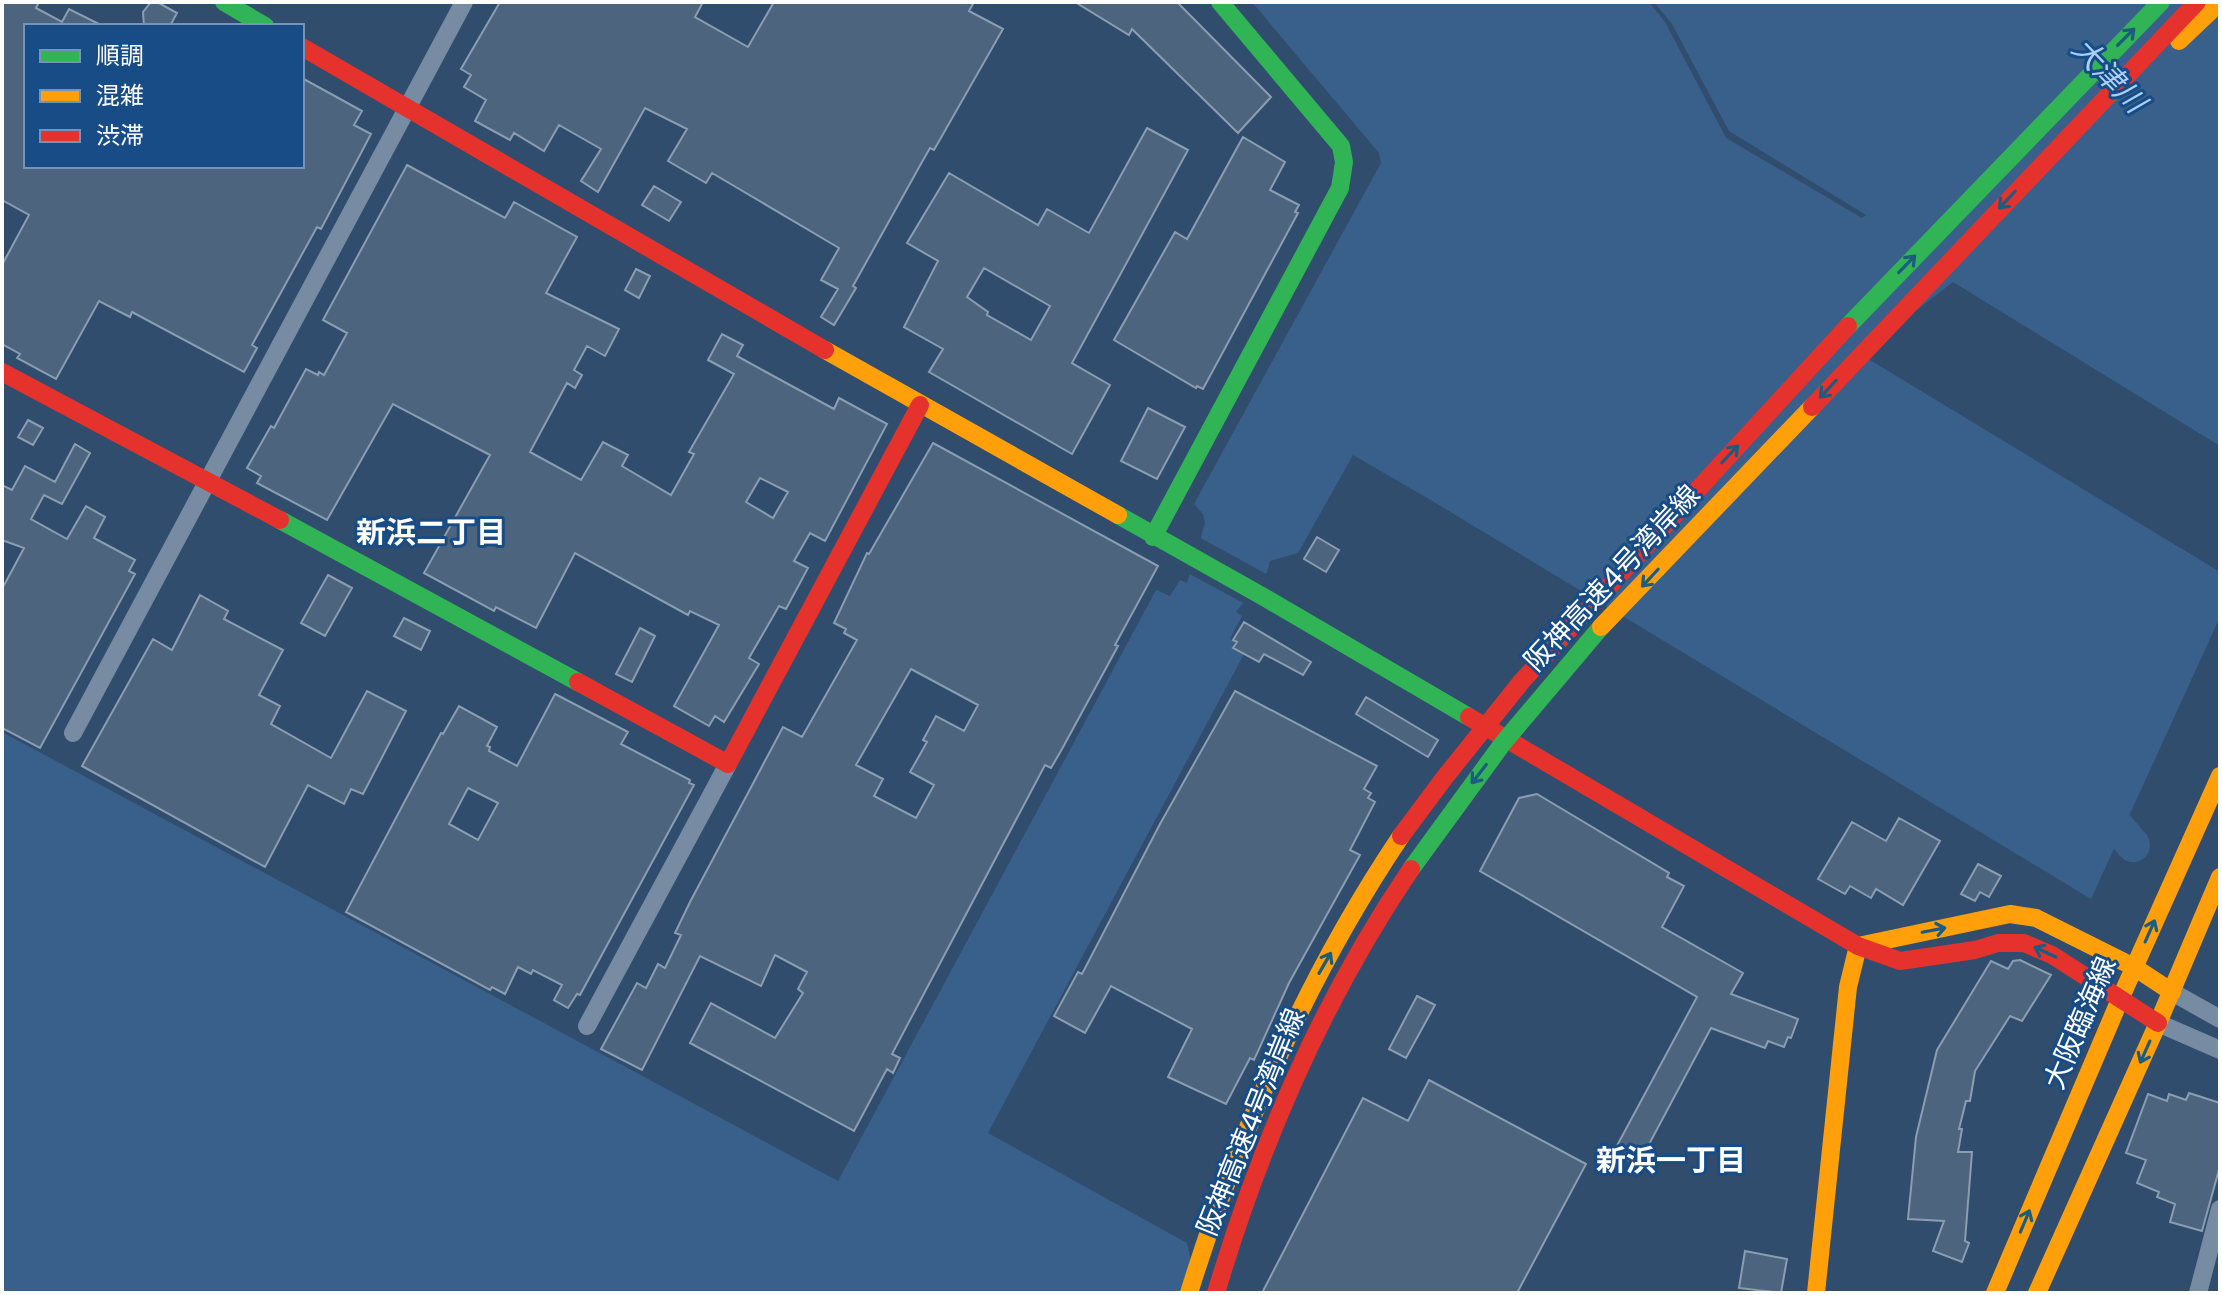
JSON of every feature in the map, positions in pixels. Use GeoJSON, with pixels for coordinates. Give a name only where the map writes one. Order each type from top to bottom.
{"type":"FeatureCollection","features":[{"type":"Feature","properties":{"kind":"main road"},"geometry":{"type":"LineString","coordinates":[[224,2],[262,24]]}},
{"type":"Feature","properties":{"kind":"main road"},"geometry":{"type":"LineString","coordinates":[[1153,537],[1340,188],[1344,162],[1341,146],[1220,2]]}},
{"type":"Feature","properties":{"kind":"main road","name":"阪神高速4号湾岸線"},"geometry":{"type":"LineString","coordinates":[[1189,1293],[1209,1226],[1240,1143],[1297,1016],[1390,855],[1457,760],[1526,676],[1817,360],[2161,2]]}},
{"type":"Feature","properties":{"kind":"main road","name":"阪神高速4号湾岸線"},"geometry":{"type":"LineString","coordinates":[[1216,1293],[1233,1233],[1263,1151],[1334,996],[1426,846],[1476,777],[1575,658],[2040,163],[2197,2]]}},
{"type":"Feature","properties":{"kind":"main road"},"geometry":{"type":"LineString","coordinates":[[2040,163],[2113,104],[2220,2]]}},
{"type":"Feature","properties":{"kind":"main road"},"geometry":{"type":"LineString","coordinates":[[304,48],[920,405],[1262,596],[1858,946],[1900,961],[1975,950],[1998,943],[2024,943],[2052,955],[2158,1023]]}},
{"type":"Feature","properties":{"kind":"main road"},"geometry":{"type":"LineString","coordinates":[[2,372],[209,481],[728,764],[920,405]]}},
{"type":"Feature","properties":{"kind":"main road","name":"大阪臨海線"},"geometry":{"type":"LineString","coordinates":[[1995,1293],[2134,967],[2220,776]]}},
{"type":"Feature","properties":{"kind":"main road"},"geometry":{"type":"LineString","coordinates":[[2037,1293],[2220,877]]}},
{"type":"Feature","properties":{"kind":"main road"},"geometry":{"type":"LineString","coordinates":[[1858,946],[2010,914],[2036,918],[2134,967],[2172,992]]}},
{"type":"Feature","properties":{"kind":"main road"},"geometry":{"type":"LineString","coordinates":[[1816,1293],[1848,987],[1858,946]]}},
{"type":"Feature","properties":{"kind":"street"},"geometry":{"type":"LineString","coordinates":[[73,733],[464,2]]}},
{"type":"Feature","properties":{"kind":"street"},"geometry":{"type":"LineString","coordinates":[[587,1026],[728,764]]}},
{"type":"Feature","properties":{"kind":"street"},"geometry":{"type":"LineString","coordinates":[[2172,992],[2220,1019]]}},
{"type":"Feature","properties":{"kind":"street"},"geometry":{"type":"LineString","coordinates":[[2158,1023],[2220,1050]]}},
{"type":"Feature","properties":{"kind":"street"},"geometry":{"type":"LineString","coordinates":[[2198,1293],[2220,1209]]}},
{"type":"Feature","properties":{"kind":"water","name":"大津川"},"geometry":{"type":"Polygon","coordinates":[[[1252,2],[2220,2],[2220,446],[1953,282],[1860,354],[2220,572],[2220,617],[2091,899],[1353,455],[1298,553],[1270,561],[1267,573],[1236,612],[1242,616],[1230,639],[1235,642],[1232,648],[1244,654],[988,1133],[1187,1243],[1198,1293],[2,1293],[2,732],[838,1181],[1156,590],[1170,596],[1180,580],[1187,583],[1205,523],[1203,514],[1194,504],[1381,163],[1379,153],[1252,2]]]}},
{"type":"Feature","properties":{"kind":"pier"},"geometry":{"type":"Polygon","coordinates":[[[1649,2],[1654,2],[1672,24],[1729,131],[1866,215],[1862,218],[1726,138],[1665,22],[1649,2]]]}},
{"type":"Feature","properties":{"kind":"pier"},"geometry":{"type":"Polygon","coordinates":[[[1197,536],[1270,576],[1247,605],[1186,572],[1197,536]]]}},
{"type":"Feature","properties":{"kind":"building"},"geometry":{"type":"Polygon","coordinates":[[[2,2],[39,2],[36,8],[62,22],[69,9],[99,24],[24,24],[24,168],[304,168],[304,79],[362,111],[354,125],[371,134],[321,229],[317,227],[252,345],[257,348],[244,372],[132,312],[130,317],[99,301],[56,379],[17,358],[20,354],[2,344],[2,265],[29,215],[2,200],[2,2]]]}},
{"type":"Feature","properties":{"kind":"building"},"geometry":{"type":"Polygon","coordinates":[[[151,2],[157,2],[177,13],[171,24],[144,24],[143,12],[151,2]]]}},
{"type":"Feature","properties":{"kind":"building"},"geometry":{"type":"Polygon","coordinates":[[[500,2],[703,2],[695,17],[748,47],[774,2],[974,2],[969,11],[1003,29],[934,150],[930,148],[922,162],[834,325],[821,317],[838,289],[821,280],[839,248],[712,173],[706,183],[668,161],[687,129],[645,108],[598,192],[581,181],[601,149],[559,125],[544,151],[514,133],[510,140],[475,121],[486,100],[464,87],[471,75],[461,69],[500,2]]]}},
{"type":"Feature","properties":{"kind":"building"},"geometry":{"type":"Polygon","coordinates":[[[1075,2],[1177,2],[1271,97],[1238,133],[1132,29],[1129,35],[1075,2]]]}},
{"type":"Feature","properties":{"kind":"building"},"geometry":{"type":"Polygon","coordinates":[[[1147,128],[1188,150],[1072,363],[1110,385],[1072,454],[929,372],[943,349],[904,327],[938,261],[907,243],[949,173],[1038,225],[1047,209],[1089,233],[1147,128]],[[984,268],[967,297],[988,312],[987,315],[1031,340],[1050,306],[984,268]]]}},
{"type":"Feature","properties":{"kind":"building"},"geometry":{"type":"Polygon","coordinates":[[[1243,137],[1285,162],[1270,190],[1299,205],[1295,212],[1298,213],[1203,389],[1196,388],[1114,340],[1175,232],[1187,239],[1243,137]]]}},
{"type":"Feature","properties":{"kind":"building"},"geometry":{"type":"Polygon","coordinates":[[[407,165],[505,218],[514,202],[577,237],[546,293],[619,329],[605,356],[587,346],[574,370],[582,375],[575,388],[567,383],[530,452],[581,480],[603,442],[628,455],[622,466],[671,495],[694,454],[689,452],[734,374],[708,360],[722,334],[743,345],[737,356],[777,378],[834,409],[839,398],[887,424],[825,541],[810,533],[794,561],[808,568],[786,609],[779,606],[749,658],[759,664],[724,722],[715,716],[709,726],[674,706],[719,625],[690,611],[688,615],[575,553],[536,628],[496,607],[494,611],[424,573],[490,455],[393,404],[327,520],[257,483],[261,476],[247,468],[271,426],[274,428],[306,369],[324,375],[347,333],[323,320],[407,165]],[[760,478],[746,502],[773,518],[788,492],[760,478]]]}},
{"type":"Feature","properties":{"kind":"building"},"geometry":{"type":"Polygon","coordinates":[[[654,186],[681,202],[669,221],[642,205],[654,186]]]}},
{"type":"Feature","properties":{"kind":"building"},"geometry":{"type":"Polygon","coordinates":[[[636,269],[650,276],[639,298],[625,290],[636,269]]]}},
{"type":"Feature","properties":{"kind":"building"},"geometry":{"type":"Polygon","coordinates":[[[1148,408],[1185,427],[1157,479],[1121,461],[1148,408]]]}},
{"type":"Feature","properties":{"kind":"building"},"geometry":{"type":"Polygon","coordinates":[[[28,420],[43,428],[33,445],[18,437],[28,420]]]}},
{"type":"Feature","properties":{"kind":"building"},"geometry":{"type":"Polygon","coordinates":[[[933,443],[1158,566],[1062,749],[1051,768],[1045,765],[892,1054],[900,1058],[893,1073],[887,1069],[854,1131],[690,1043],[711,1003],[775,1038],[803,993],[798,989],[807,972],[775,955],[761,986],[700,956],[642,1070],[601,1049],[637,983],[646,988],[658,964],[665,968],[681,935],[675,933],[690,902],[783,727],[802,737],[857,640],[834,623],[869,554],[933,443]],[[911,669],[856,765],[883,779],[874,796],[916,818],[934,785],[910,772],[927,742],[923,740],[936,716],[964,731],[978,705],[911,669]]]}},
{"type":"Feature","properties":{"kind":"building"},"geometry":{"type":"Polygon","coordinates":[[[75,444],[90,453],[62,504],[44,495],[31,519],[67,539],[86,506],[105,517],[94,538],[135,560],[129,571],[135,574],[40,748],[2,728],[2,589],[24,548],[2,540],[2,485],[12,490],[25,466],[55,482],[75,444]]]}},
{"type":"Feature","properties":{"kind":"building"},"geometry":{"type":"Polygon","coordinates":[[[1317,537],[1339,550],[1326,572],[1304,559],[1317,537]]]}},
{"type":"Feature","properties":{"kind":"building"},"geometry":{"type":"Polygon","coordinates":[[[328,575],[352,588],[325,636],[301,623],[328,575]]]}},
{"type":"Feature","properties":{"kind":"building"},"geometry":{"type":"Polygon","coordinates":[[[200,595],[228,611],[224,619],[283,650],[259,695],[280,706],[271,724],[331,758],[367,691],[406,711],[363,794],[351,789],[344,804],[308,785],[265,867],[82,766],[153,639],[172,650],[200,595]]]}},
{"type":"Feature","properties":{"kind":"building"},"geometry":{"type":"Polygon","coordinates":[[[404,618],[430,631],[421,650],[394,636],[404,618]]]}},
{"type":"Feature","properties":{"kind":"building"},"geometry":{"type":"Polygon","coordinates":[[[1244,622],[1311,662],[1303,675],[1264,654],[1259,662],[1233,648],[1237,642],[1233,640],[1244,622]]]}},
{"type":"Feature","properties":{"kind":"building"},"geometry":{"type":"Polygon","coordinates":[[[640,628],[655,636],[632,682],[616,674],[640,628]]]}},
{"type":"Feature","properties":{"kind":"building"},"geometry":{"type":"Polygon","coordinates":[[[1235,691],[1377,766],[1364,789],[1371,793],[1368,798],[1375,802],[1350,850],[1360,855],[1289,983],[1254,1060],[1250,1058],[1226,1104],[1168,1077],[1192,1029],[1111,986],[1085,1033],[1054,1016],[1078,972],[1082,974],[1160,824],[1235,691]]]}},
{"type":"Feature","properties":{"kind":"building"},"geometry":{"type":"Polygon","coordinates":[[[555,694],[628,732],[621,744],[690,780],[689,783],[694,785],[580,995],[577,994],[568,1008],[554,1000],[562,985],[533,970],[531,974],[518,967],[505,994],[492,987],[490,990],[346,912],[441,733],[459,706],[497,727],[487,746],[490,747],[489,751],[517,766],[555,694]],[[468,788],[449,824],[478,840],[498,803],[468,788]]]}},
{"type":"Feature","properties":{"kind":"building"},"geometry":{"type":"Polygon","coordinates":[[[1366,697],[1438,740],[1428,757],[1356,714],[1366,697]]]}},
{"type":"Feature","properties":{"kind":"building"},"geometry":{"type":"Polygon","coordinates":[[[1537,794],[1669,873],[1667,877],[1684,886],[1662,927],[1743,973],[1731,994],[1798,1019],[1784,1047],[1768,1041],[1765,1048],[1711,1028],[1638,1165],[1613,1153],[1697,997],[1480,871],[1519,798],[1537,794]]]}},
{"type":"Feature","properties":{"kind":"building"},"geometry":{"type":"Polygon","coordinates":[[[1899,818],[1940,841],[1903,905],[1876,889],[1871,898],[1850,886],[1845,894],[1818,879],[1852,822],[1886,841],[1899,818]]]}},
{"type":"Feature","properties":{"kind":"building"},"geometry":{"type":"Polygon","coordinates":[[[1978,864],[2001,876],[1989,897],[1980,892],[1975,901],[1961,894],[1978,864]]]}},
{"type":"Feature","properties":{"kind":"building"},"geometry":{"type":"Polygon","coordinates":[[[2020,960],[2051,975],[2022,1021],[2010,1016],[1975,1071],[1970,1101],[1966,1101],[1959,1129],[1962,1129],[1958,1152],[1972,1152],[1965,1241],[1969,1243],[1962,1262],[1933,1251],[1944,1221],[1908,1219],[1916,1137],[1937,1050],[1991,961],[2008,969],[2013,961],[2020,960]]]}},
{"type":"Feature","properties":{"kind":"building"},"geometry":{"type":"Polygon","coordinates":[[[1417,996],[1435,1005],[1406,1058],[1389,1049],[1417,996]]]}},
{"type":"Feature","properties":{"kind":"building"},"geometry":{"type":"Polygon","coordinates":[[[1429,1080],[1586,1164],[1517,1293],[1262,1293],[1363,1098],[1408,1121],[1429,1080]]]}},
{"type":"Feature","properties":{"kind":"building"},"geometry":{"type":"Polygon","coordinates":[[[2189,1093],[2220,1103],[2220,1166],[2202,1231],[2170,1222],[2175,1204],[2157,1197],[2159,1192],[2137,1183],[2146,1160],[2126,1153],[2148,1094],[2167,1101],[2169,1094],[2186,1100],[2189,1093]]]}},
{"type":"Feature","properties":{"kind":"building"},"geometry":{"type":"Polygon","coordinates":[[[1745,1251],[1787,1259],[1781,1293],[1739,1288],[1745,1251]]]}},
{"type":"Feature","properties":{"kind":"waterway"},"geometry":{"type":"LineString","coordinates":[[2091,796],[2133,845]]}},
{"type":"Feature","properties":{"kind":"traffic: fast"},"geometry":{"type":"LineString","coordinates":[[224,2],[262,24]]}},
{"type":"Feature","properties":{"kind":"traffic: fast"},"geometry":{"type":"LineString","coordinates":[[1153,537],[1340,188],[1344,162],[1341,146],[1220,2]]}},
{"type":"Feature","properties":{"kind":"traffic: fast"},"geometry":{"type":"LineString","coordinates":[[1848,326],[2161,2]]}},
{"type":"Feature","properties":{"kind":"traffic: fast"},"geometry":{"type":"LineString","coordinates":[[1118,515],[1469,717]]}},
{"type":"Feature","properties":{"kind":"traffic: fast"},"geometry":{"type":"LineString","coordinates":[[280,520],[578,682]]}},
{"type":"Feature","properties":{"kind":"traffic: fast"},"geometry":{"type":"LineString","coordinates":[[1411,869],[1503,743],[1601,627]]}},
{"type":"Feature","properties":{"kind":"traffic: slow"},"geometry":{"type":"LineString","coordinates":[[2179,41],[2220,2]]}},
{"type":"Feature","properties":{"kind":"traffic: slow"},"geometry":{"type":"LineString","coordinates":[[825,350],[1118,515]]}},
{"type":"Feature","properties":{"kind":"traffic: slow"},"geometry":{"type":"LineString","coordinates":[[1601,627],[1812,407]]}},
{"type":"Feature","properties":{"kind":"traffic: slow"},"geometry":{"type":"LineString","coordinates":[[1995,1293],[2121,997],[2220,776]]}},
{"type":"Feature","properties":{"kind":"traffic: slow"},"geometry":{"type":"LineString","coordinates":[[1189,1293],[1230,1173],[1278,1057],[1335,944],[1401,836]]}},
{"type":"Feature","properties":{"kind":"traffic: slow"},"geometry":{"type":"LineString","coordinates":[[2037,1293],[2220,877]]}},
{"type":"Feature","properties":{"kind":"traffic: slow"},"geometry":{"type":"LineString","coordinates":[[1858,946],[2010,914],[2036,918],[2134,967],[2172,992]]}},
{"type":"Feature","properties":{"kind":"traffic: slow"},"geometry":{"type":"LineString","coordinates":[[1816,1293],[1848,987],[1858,946]]}},
{"type":"Feature","properties":{"kind":"traffic: jam"},"geometry":{"type":"LineString","coordinates":[[1812,407],[2197,2]]}},
{"type":"Feature","properties":{"kind":"traffic: jam"},"geometry":{"type":"LineString","coordinates":[[304,48],[825,350]]}},
{"type":"Feature","properties":{"kind":"traffic: jam"},"geometry":{"type":"LineString","coordinates":[[1401,836],[1522,681],[1848,326]]}},
{"type":"Feature","properties":{"kind":"traffic: jam"},"geometry":{"type":"LineString","coordinates":[[2,372],[280,520]]}},
{"type":"Feature","properties":{"kind":"traffic: jam"},"geometry":{"type":"LineString","coordinates":[[578,682],[728,764],[920,405]]}},
{"type":"Feature","properties":{"kind":"traffic: jam"},"geometry":{"type":"LineString","coordinates":[[1469,717],[1858,946],[1900,961],[1975,950],[1998,943],[2024,943],[2052,955],[2158,1023]]}},
{"type":"Feature","properties":{"kind":"traffic: jam"},"geometry":{"type":"LineString","coordinates":[[1216,1293],[1253,1181],[1297,1074],[1349,969],[1411,869]]}},
{"type":"Feature","properties":{"kind":"district","name":"新浜二丁目"},"geometry":{"type":"Point","coordinates":[431,532]}},
{"type":"Feature","properties":{"kind":"district","name":"新浜一丁目"},"geometry":{"type":"Point","coordinates":[1671,1160]}}]}
